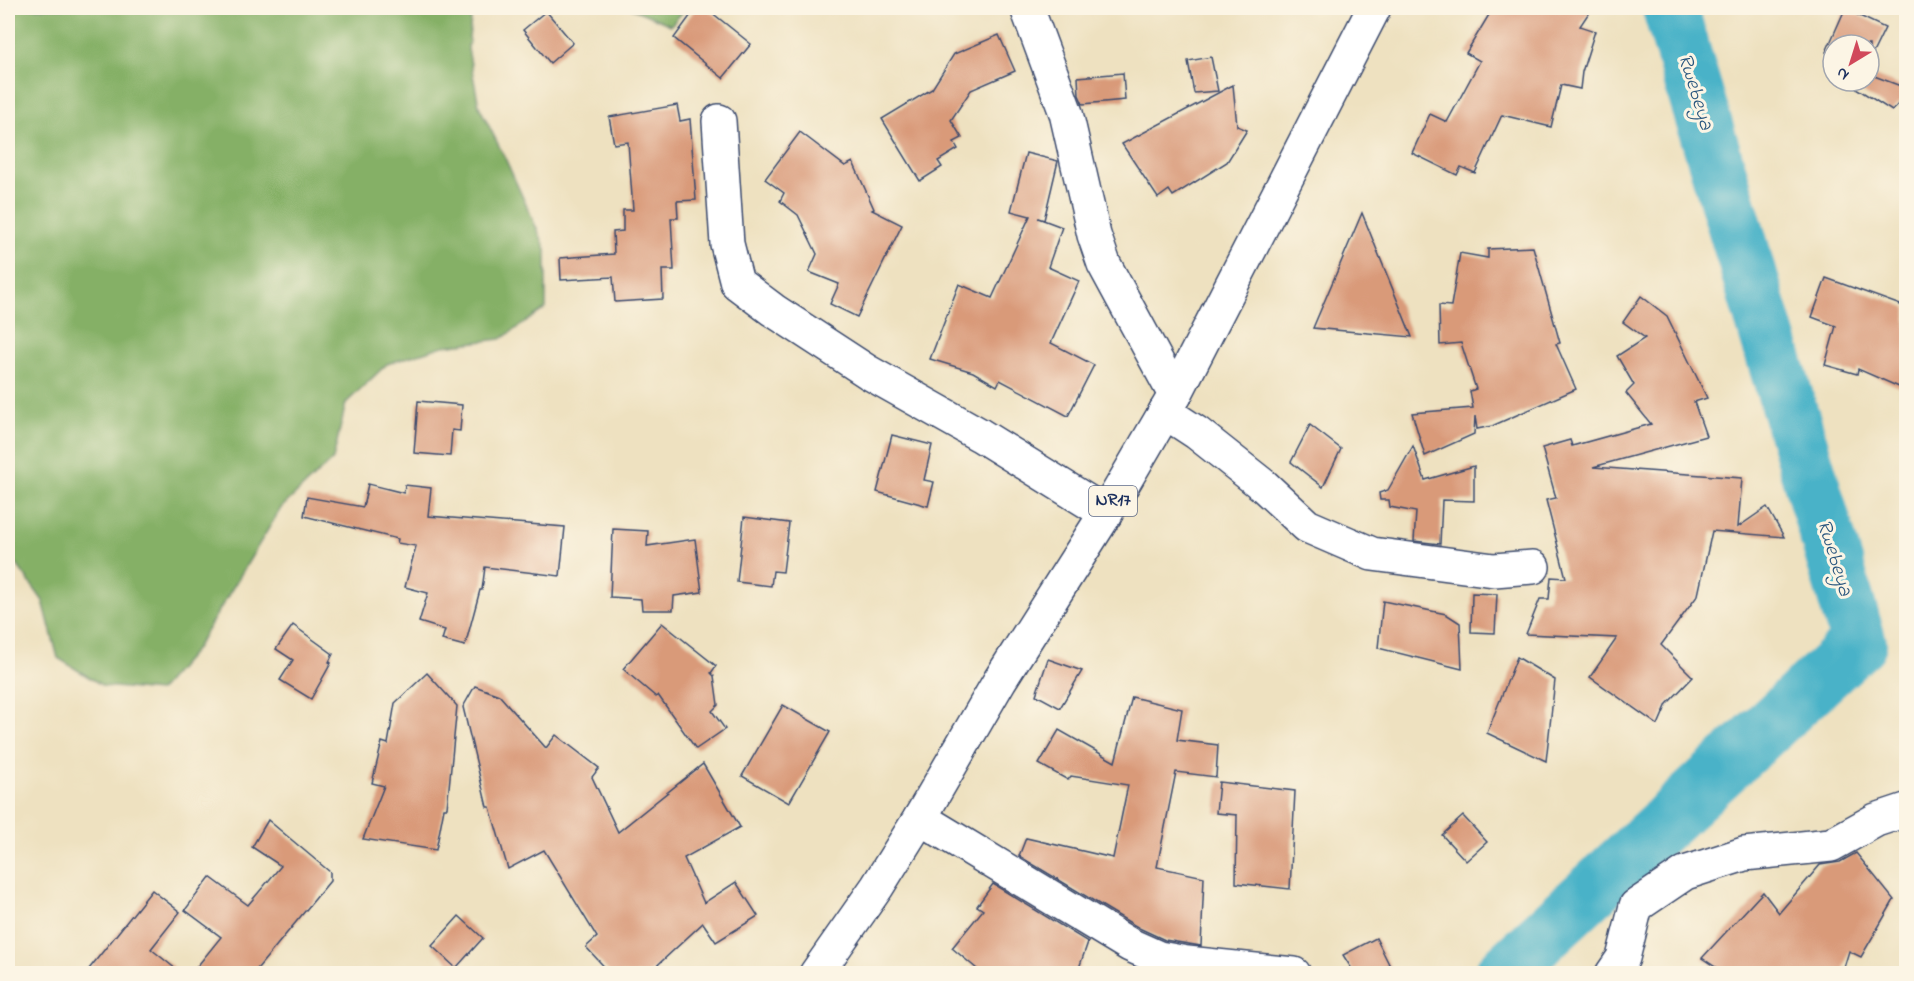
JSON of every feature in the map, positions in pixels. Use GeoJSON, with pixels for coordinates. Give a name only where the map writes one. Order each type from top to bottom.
{"type":"FeatureCollection","features":[{"type":"Feature","properties":{"kind":"street"},"geometry":{"type":"LineString","coordinates":[[1027,8],[1066,113],[1094,235],[1104,264],[1170,403],[1197,433],[1264,486],[1307,526],[1372,554],[1494,570],[1533,567]]}},
{"type":"Feature","properties":{"kind":"street","name":"NR17"},"geometry":{"type":"LineString","coordinates":[[816,974],[877,887],[920,818],[1000,680],[1106,513],[1170,403],[1374,8]]}},
{"type":"Feature","properties":{"kind":"street"},"geometry":{"type":"LineString","coordinates":[[719,121],[727,244],[737,283],[773,310],[868,372],[980,435],[1106,513]]}},
{"type":"Feature","properties":{"kind":"street"},"geometry":{"type":"LineString","coordinates":[[1612,974],[1623,958],[1636,906],[1685,873],[1744,854],[1831,845],[1876,820],[1906,810]]}},
{"type":"Feature","properties":{"kind":"street"},"geometry":{"type":"LineString","coordinates":[[920,818],[1130,945],[1159,958],[1293,974]]}},
{"type":"Feature","properties":{"kind":"green space"},"geometry":{"type":"Polygon","coordinates":[[[8,8],[472,8],[468,49],[479,106],[546,249],[546,308],[501,339],[443,346],[387,364],[346,403],[333,459],[281,508],[195,650],[159,691],[103,686],[58,658],[43,601],[8,552],[8,8]]]}},
{"type":"Feature","properties":{"kind":"green space"},"geometry":{"type":"Polygon","coordinates":[[[631,8],[686,8],[671,25],[631,8]]]}},
{"type":"Feature","properties":{"kind":"building"},"geometry":{"type":"Polygon","coordinates":[[[696,8],[706,8],[751,44],[723,78],[674,38],[696,8]]]}},
{"type":"Feature","properties":{"kind":"building"},"geometry":{"type":"Polygon","coordinates":[[[1493,8],[1592,8],[1580,26],[1595,31],[1582,72],[1580,89],[1561,85],[1551,127],[1502,115],[1475,173],[1461,167],[1457,175],[1412,153],[1430,114],[1447,122],[1480,61],[1466,53],[1493,8]]]}},
{"type":"Feature","properties":{"kind":"building"},"geometry":{"type":"Polygon","coordinates":[[[1845,9],[1885,28],[1881,36],[1881,33],[1834,33],[1845,9]]]}},
{"type":"Feature","properties":{"kind":"building"},"geometry":{"type":"Polygon","coordinates":[[[546,11],[573,43],[550,63],[523,30],[546,11]]]}},
{"type":"Feature","properties":{"kind":"building"},"geometry":{"type":"Polygon","coordinates":[[[999,35],[1015,71],[971,90],[951,120],[962,138],[954,142],[958,149],[938,161],[942,167],[920,181],[882,119],[932,89],[954,54],[999,35]]]}},
{"type":"Feature","properties":{"kind":"building"},"geometry":{"type":"Polygon","coordinates":[[[1211,57],[1218,91],[1194,93],[1188,61],[1211,57]]]}},
{"type":"Feature","properties":{"kind":"building"},"geometry":{"type":"Polygon","coordinates":[[[1123,73],[1125,100],[1083,104],[1079,95],[1078,77],[1123,73]]]}},
{"type":"Feature","properties":{"kind":"building"},"geometry":{"type":"Polygon","coordinates":[[[1881,79],[1906,88],[1906,95],[1892,111],[1864,93],[1881,93],[1881,79]]]}},
{"type":"Feature","properties":{"kind":"building"},"geometry":{"type":"Polygon","coordinates":[[[1233,85],[1237,126],[1247,130],[1227,162],[1173,196],[1169,190],[1158,198],[1122,144],[1233,85]]]}},
{"type":"Feature","properties":{"kind":"building"},"geometry":{"type":"Polygon","coordinates":[[[677,105],[680,121],[690,119],[696,200],[677,201],[678,218],[671,218],[674,270],[662,270],[663,299],[615,302],[613,277],[561,280],[560,258],[614,254],[613,232],[623,231],[623,210],[633,210],[628,142],[614,144],[609,117],[677,105]]]}},
{"type":"Feature","properties":{"kind":"building"},"geometry":{"type":"Polygon","coordinates":[[[800,132],[845,166],[853,162],[874,209],[872,210],[902,225],[857,317],[830,304],[839,284],[809,272],[817,254],[798,215],[780,201],[784,193],[765,179],[800,132]]]}},
{"type":"Feature","properties":{"kind":"building"},"geometry":{"type":"Polygon","coordinates":[[[1026,153],[1058,161],[1044,220],[1038,218],[1062,227],[1048,267],[1079,281],[1051,343],[1094,365],[1068,416],[1000,380],[997,386],[973,372],[930,359],[959,284],[992,298],[1030,216],[1011,211],[1026,153]]]}},
{"type":"Feature","properties":{"kind":"building"},"geometry":{"type":"Polygon","coordinates":[[[1362,213],[1412,337],[1313,328],[1362,213]]]}},
{"type":"Feature","properties":{"kind":"building"},"geometry":{"type":"Polygon","coordinates":[[[1533,247],[1560,343],[1556,344],[1576,389],[1492,426],[1477,429],[1475,416],[1474,434],[1425,456],[1412,413],[1473,408],[1470,391],[1476,389],[1461,343],[1440,345],[1439,305],[1451,306],[1460,253],[1488,258],[1488,249],[1533,247]]]}},
{"type":"Feature","properties":{"kind":"building"},"geometry":{"type":"Polygon","coordinates":[[[1826,278],[1906,307],[1906,390],[1858,369],[1857,374],[1825,365],[1836,326],[1812,317],[1826,278]]]}},
{"type":"Feature","properties":{"kind":"building"},"geometry":{"type":"Polygon","coordinates":[[[1641,296],[1667,316],[1707,398],[1694,402],[1706,436],[1593,467],[1742,478],[1738,527],[1767,507],[1784,537],[1712,531],[1698,595],[1661,645],[1693,677],[1667,704],[1658,725],[1590,677],[1617,638],[1526,634],[1540,599],[1549,599],[1551,577],[1566,578],[1546,500],[1556,498],[1542,448],[1570,440],[1572,446],[1651,424],[1626,393],[1634,385],[1617,356],[1645,338],[1623,322],[1641,296]]]}},
{"type":"Feature","properties":{"kind":"building"},"geometry":{"type":"Polygon","coordinates":[[[418,401],[462,405],[460,431],[452,430],[450,456],[414,453],[418,401]]]}},
{"type":"Feature","properties":{"kind":"building"},"geometry":{"type":"Polygon","coordinates":[[[1310,425],[1341,449],[1323,487],[1291,462],[1310,425]]]}},
{"type":"Feature","properties":{"kind":"building"},"geometry":{"type":"Polygon","coordinates":[[[892,435],[932,445],[924,480],[934,482],[928,506],[877,492],[892,435]]]}},
{"type":"Feature","properties":{"kind":"building"},"geometry":{"type":"Polygon","coordinates":[[[1413,446],[1425,480],[1474,466],[1474,501],[1442,500],[1440,544],[1414,541],[1416,512],[1390,507],[1389,500],[1380,500],[1379,493],[1388,490],[1413,446]]]}},
{"type":"Feature","properties":{"kind":"building"},"geometry":{"type":"Polygon","coordinates":[[[368,484],[404,493],[405,485],[431,488],[428,516],[565,527],[560,576],[485,567],[482,590],[480,590],[465,646],[442,640],[445,630],[419,622],[428,593],[405,587],[416,546],[397,543],[398,539],[304,516],[307,497],[363,507],[368,484]]]}},
{"type":"Feature","properties":{"kind":"building"},"geometry":{"type":"Polygon","coordinates":[[[744,517],[789,523],[783,572],[773,571],[771,586],[737,582],[744,517]]]}},
{"type":"Feature","properties":{"kind":"building"},"geometry":{"type":"Polygon","coordinates":[[[613,529],[648,531],[647,546],[695,539],[702,592],[674,596],[673,610],[642,610],[641,599],[610,597],[613,529]]]}},
{"type":"Feature","properties":{"kind":"building"},"geometry":{"type":"Polygon","coordinates":[[[1472,593],[1497,594],[1495,633],[1471,632],[1472,593]]]}},
{"type":"Feature","properties":{"kind":"building"},"geometry":{"type":"Polygon","coordinates":[[[1383,601],[1446,614],[1460,623],[1462,669],[1378,648],[1383,601]]]}},
{"type":"Feature","properties":{"kind":"building"},"geometry":{"type":"Polygon","coordinates":[[[662,623],[716,666],[711,673],[714,676],[718,705],[712,711],[725,729],[696,749],[658,695],[656,697],[623,669],[662,623]]]}},
{"type":"Feature","properties":{"kind":"building"},"geometry":{"type":"Polygon","coordinates":[[[293,625],[333,654],[329,662],[331,663],[311,699],[280,680],[293,660],[276,649],[293,625]]]}},
{"type":"Feature","properties":{"kind":"building"},"geometry":{"type":"Polygon","coordinates":[[[1517,657],[1555,680],[1546,761],[1487,733],[1517,657]]]}},
{"type":"Feature","properties":{"kind":"building"},"geometry":{"type":"Polygon","coordinates":[[[1048,659],[1082,671],[1060,708],[1036,695],[1048,659]]]}},
{"type":"Feature","properties":{"kind":"building"},"geometry":{"type":"Polygon","coordinates":[[[427,673],[457,706],[447,808],[444,808],[436,850],[363,839],[384,786],[372,783],[382,742],[388,744],[395,703],[427,673]]]}},
{"type":"Feature","properties":{"kind":"building"},"geometry":{"type":"Polygon","coordinates":[[[475,686],[499,695],[546,748],[556,735],[599,768],[592,777],[618,832],[703,764],[740,827],[684,858],[704,903],[736,882],[758,916],[716,942],[703,923],[648,974],[611,974],[586,947],[597,937],[544,850],[508,869],[490,807],[487,807],[463,707],[475,686]]]}},
{"type":"Feature","properties":{"kind":"building"},"geometry":{"type":"Polygon","coordinates":[[[1132,697],[1182,709],[1177,740],[1218,745],[1216,777],[1176,772],[1157,867],[1204,877],[1201,946],[1165,940],[1139,928],[1019,856],[1026,838],[1113,858],[1128,785],[1071,776],[1068,780],[1039,764],[1059,730],[1115,762],[1132,697]]]}},
{"type":"Feature","properties":{"kind":"building"},"geometry":{"type":"Polygon","coordinates":[[[783,705],[830,732],[789,803],[742,776],[783,705]]]}},
{"type":"Feature","properties":{"kind":"building"},"geometry":{"type":"Polygon","coordinates":[[[1219,782],[1295,791],[1290,889],[1236,883],[1237,815],[1216,813],[1219,782]]]}},
{"type":"Feature","properties":{"kind":"building"},"geometry":{"type":"Polygon","coordinates":[[[1463,816],[1487,842],[1466,861],[1442,835],[1463,816]]]}},
{"type":"Feature","properties":{"kind":"building"},"geometry":{"type":"Polygon","coordinates":[[[268,820],[330,872],[330,881],[253,974],[191,974],[221,937],[185,910],[210,877],[248,905],[281,866],[252,847],[268,820]]]}},
{"type":"Feature","properties":{"kind":"building"},"geometry":{"type":"Polygon","coordinates":[[[1856,853],[1894,900],[1861,957],[1849,951],[1842,974],[1726,974],[1702,958],[1763,892],[1779,913],[1820,865],[1840,862],[1856,853]]]}},
{"type":"Feature","properties":{"kind":"building"},"geometry":{"type":"Polygon","coordinates":[[[993,884],[1088,942],[1077,974],[983,974],[952,948],[983,910],[977,906],[993,884]]]}},
{"type":"Feature","properties":{"kind":"building"},"geometry":{"type":"Polygon","coordinates":[[[152,890],[180,912],[151,949],[182,974],[85,974],[152,890]]]}},
{"type":"Feature","properties":{"kind":"building"},"geometry":{"type":"Polygon","coordinates":[[[459,916],[483,938],[456,968],[432,946],[459,916]]]}},
{"type":"Feature","properties":{"kind":"building"},"geometry":{"type":"Polygon","coordinates":[[[1376,938],[1394,974],[1355,974],[1343,955],[1376,938]]]}},
{"type":"Feature","properties":{"kind":"waterway","name":"Rwebeya"},"geometry":{"type":"LineString","coordinates":[[1502,974],[1859,643],[1670,8]]}}]}
